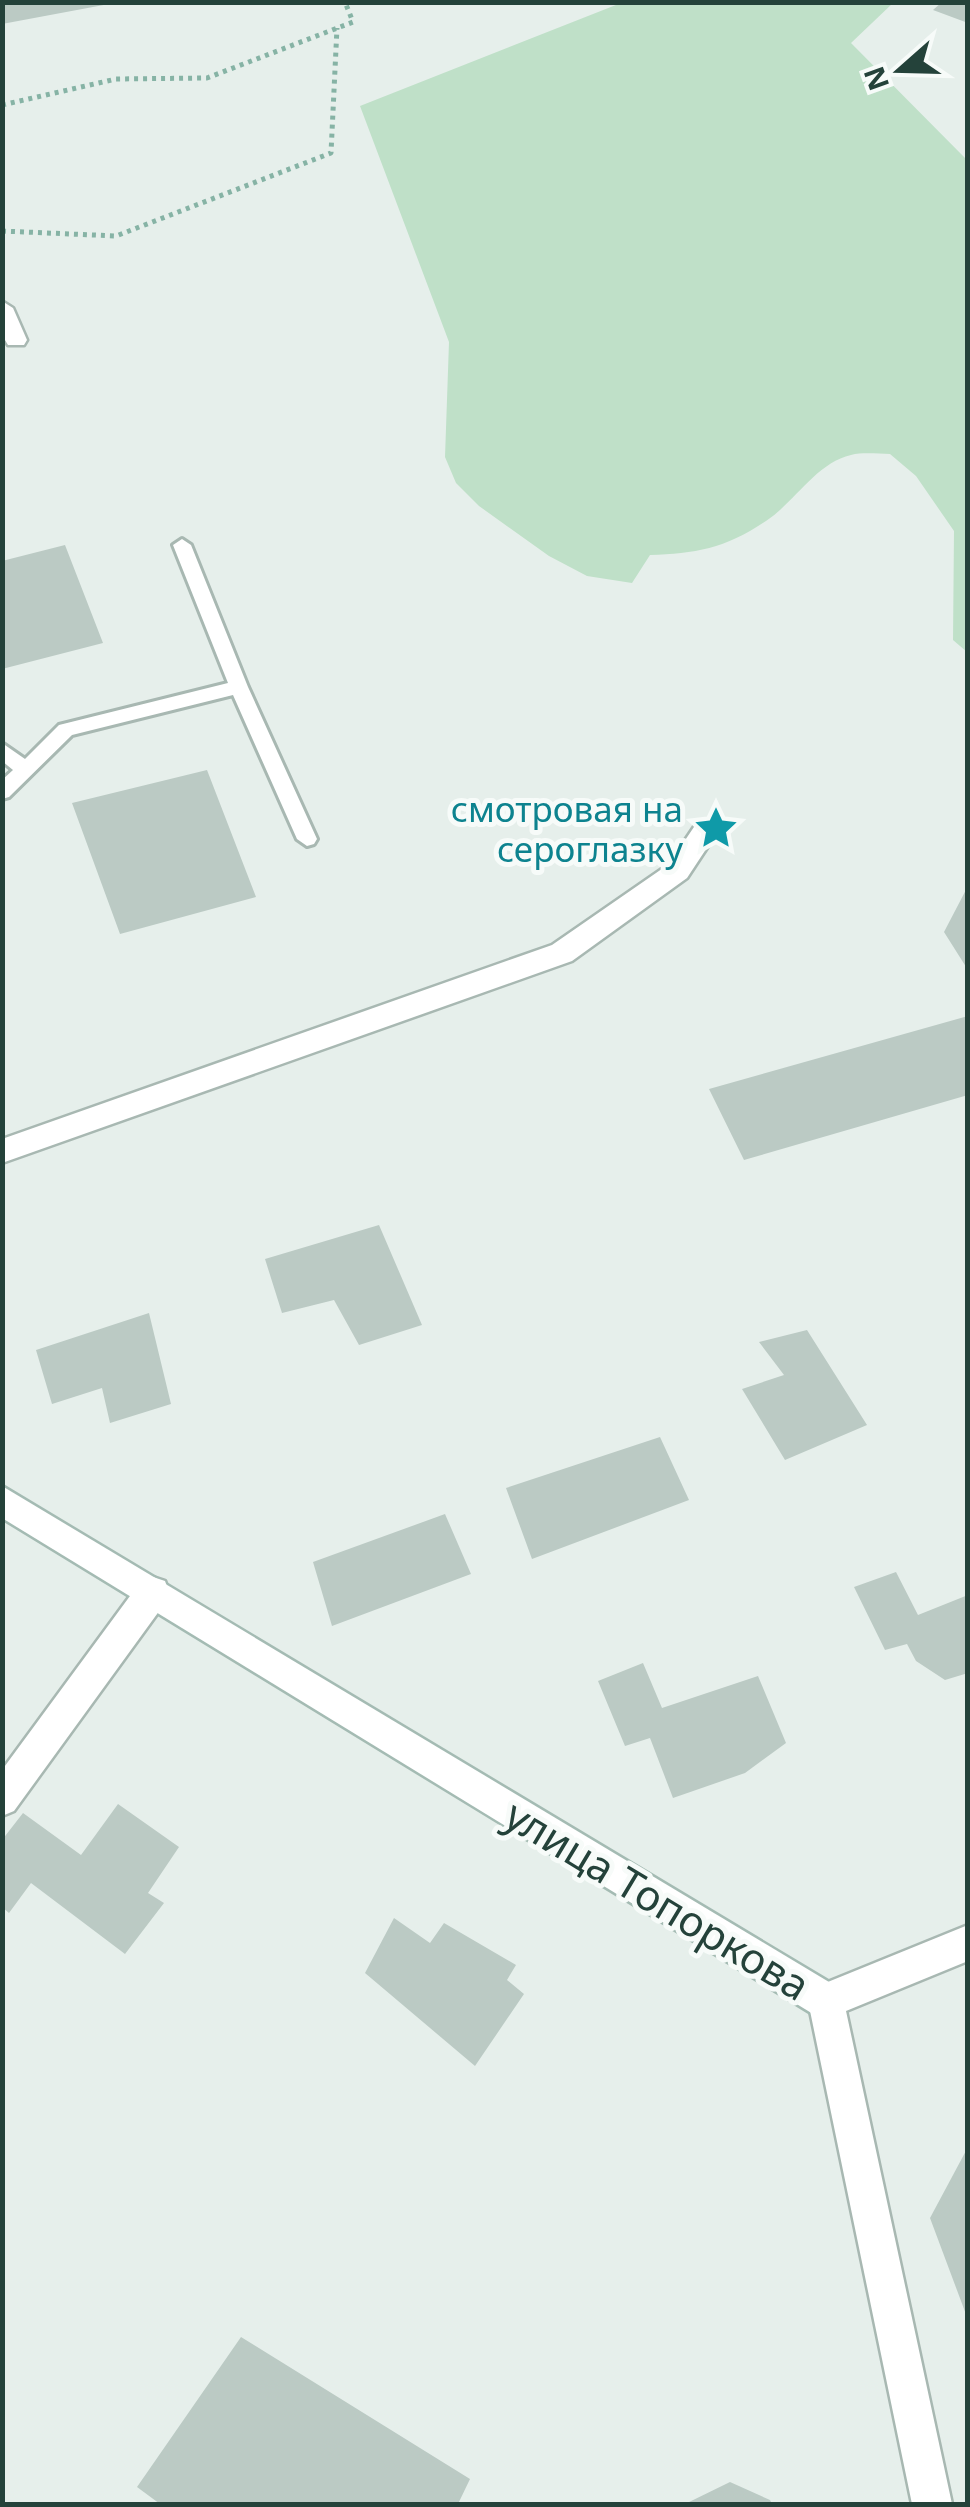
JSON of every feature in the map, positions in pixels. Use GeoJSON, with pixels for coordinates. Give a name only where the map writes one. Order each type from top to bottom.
{"type":"FeatureCollection","features":[{"type":"Feature","properties":{"kind":"street"},"geometry":{"type":"LineString","coordinates":[[2,308],[9,342]]}},
{"type":"Feature","properties":{"kind":"street"},"geometry":{"type":"LineString","coordinates":[[2,1151],[562,953],[678,871],[705,831]]}},
{"type":"Feature","properties":{"kind":"street","name":"улица Топоркова"},"geometry":{"type":"LineString","coordinates":[[2,1500],[826,2000],[932,2504]]}},
{"type":"Feature","properties":{"kind":"street"},"geometry":{"type":"LineString","coordinates":[[2,1799],[153,1592]]}},
{"type":"Feature","properties":{"kind":"street"},"geometry":{"type":"LineString","coordinates":[[826,2000],[968,1943]]}},
{"type":"Feature","properties":{"kind":"lane"},"geometry":{"type":"LineString","coordinates":[[182,546],[307,839]]}},
{"type":"Feature","properties":{"kind":"lane"},"geometry":{"type":"LineString","coordinates":[[2,792],[66,730],[240,687]]}},
{"type":"Feature","properties":{"kind":"lane"},"geometry":{"type":"LineString","coordinates":[[2,750],[25,770]]}},
{"type":"Feature","properties":{"kind":"path"},"geometry":{"type":"LineString","coordinates":[[2,105],[116,79],[207,78],[353,22],[345,2]]}},
{"type":"Feature","properties":{"kind":"path"},"geometry":{"type":"LineString","coordinates":[[2,231],[116,236],[330,153],[337,28]]}},
{"type":"Feature","properties":{"kind":"green space"},"geometry":{"type":"Polygon","coordinates":[[[621,3],[893,3],[851,43],[967,160],[967,652],[953,640],[954,531],[916,476],[890,454],[838,459],[752,530],[710,548],[650,555],[632,583],[587,576],[549,556],[479,506],[456,483],[445,457],[449,342],[360,106],[621,3]]]}},
{"type":"Feature","properties":{"kind":"building"},"geometry":{"type":"Polygon","coordinates":[[[2,2],[109,2],[109,4],[2,24],[2,2]]]}},
{"type":"Feature","properties":{"kind":"building"},"geometry":{"type":"Polygon","coordinates":[[[942,2],[968,2],[968,23],[933,10],[942,2]]]}},
{"type":"Feature","properties":{"kind":"building"},"geometry":{"type":"Polygon","coordinates":[[[65,545],[103,643],[2,669],[2,561],[65,545]]]}},
{"type":"Feature","properties":{"kind":"building"},"geometry":{"type":"Polygon","coordinates":[[[207,770],[256,897],[120,934],[72,803],[207,770]]]}},
{"type":"Feature","properties":{"kind":"building"},"geometry":{"type":"Polygon","coordinates":[[[968,886],[968,970],[944,932],[968,886]]]}},
{"type":"Feature","properties":{"kind":"building"},"geometry":{"type":"Polygon","coordinates":[[[968,1016],[968,1095],[744,1160],[709,1089],[968,1016]]]}},
{"type":"Feature","properties":{"kind":"building"},"geometry":{"type":"Polygon","coordinates":[[[379,1225],[422,1325],[359,1345],[334,1300],[282,1313],[265,1259],[379,1225]]]}},
{"type":"Feature","properties":{"kind":"building"},"geometry":{"type":"Polygon","coordinates":[[[149,1313],[171,1404],[110,1423],[102,1388],[52,1404],[36,1350],[149,1313]]]}},
{"type":"Feature","properties":{"kind":"building"},"geometry":{"type":"Polygon","coordinates":[[[807,1330],[867,1425],[785,1460],[742,1389],[784,1375],[759,1342],[807,1330]]]}},
{"type":"Feature","properties":{"kind":"building"},"geometry":{"type":"Polygon","coordinates":[[[660,1437],[689,1500],[532,1559],[506,1488],[660,1437]]]}},
{"type":"Feature","properties":{"kind":"building"},"geometry":{"type":"Polygon","coordinates":[[[445,1514],[471,1574],[332,1626],[313,1562],[445,1514]]]}},
{"type":"Feature","properties":{"kind":"building"},"geometry":{"type":"Polygon","coordinates":[[[896,1572],[918,1615],[968,1595],[968,1673],[945,1680],[916,1661],[907,1644],[885,1650],[854,1587],[896,1572]]]}},
{"type":"Feature","properties":{"kind":"building"},"geometry":{"type":"Polygon","coordinates":[[[643,1663],[662,1708],[758,1676],[786,1743],[745,1773],[673,1798],[650,1738],[625,1746],[598,1681],[643,1663]]]}},
{"type":"Feature","properties":{"kind":"building"},"geometry":{"type":"Polygon","coordinates":[[[118,1804],[179,1847],[148,1893],[164,1903],[125,1954],[31,1883],[9,1913],[2,1907],[2,1840],[23,1813],[81,1855],[118,1804]]]}},
{"type":"Feature","properties":{"kind":"building"},"geometry":{"type":"Polygon","coordinates":[[[394,1918],[430,1943],[444,1923],[516,1965],[507,1980],[524,1994],[475,2066],[365,1973],[394,1918]]]}},
{"type":"Feature","properties":{"kind":"building"},"geometry":{"type":"Polygon","coordinates":[[[968,2147],[968,2317],[967,2317],[930,2218],[968,2147]]]}},
{"type":"Feature","properties":{"kind":"building"},"geometry":{"type":"Polygon","coordinates":[[[241,2337],[470,2479],[458,2504],[160,2504],[137,2487],[241,2337]]]}},
{"type":"Feature","properties":{"kind":"building"},"geometry":{"type":"Polygon","coordinates":[[[730,2482],[772,2504],[685,2504],[730,2482]]]}},
{"type":"Feature","properties":{"kind":"place","name":"смотровая на сероглазку"},"geometry":{"type":"Point","coordinates":[716,828]}}]}
